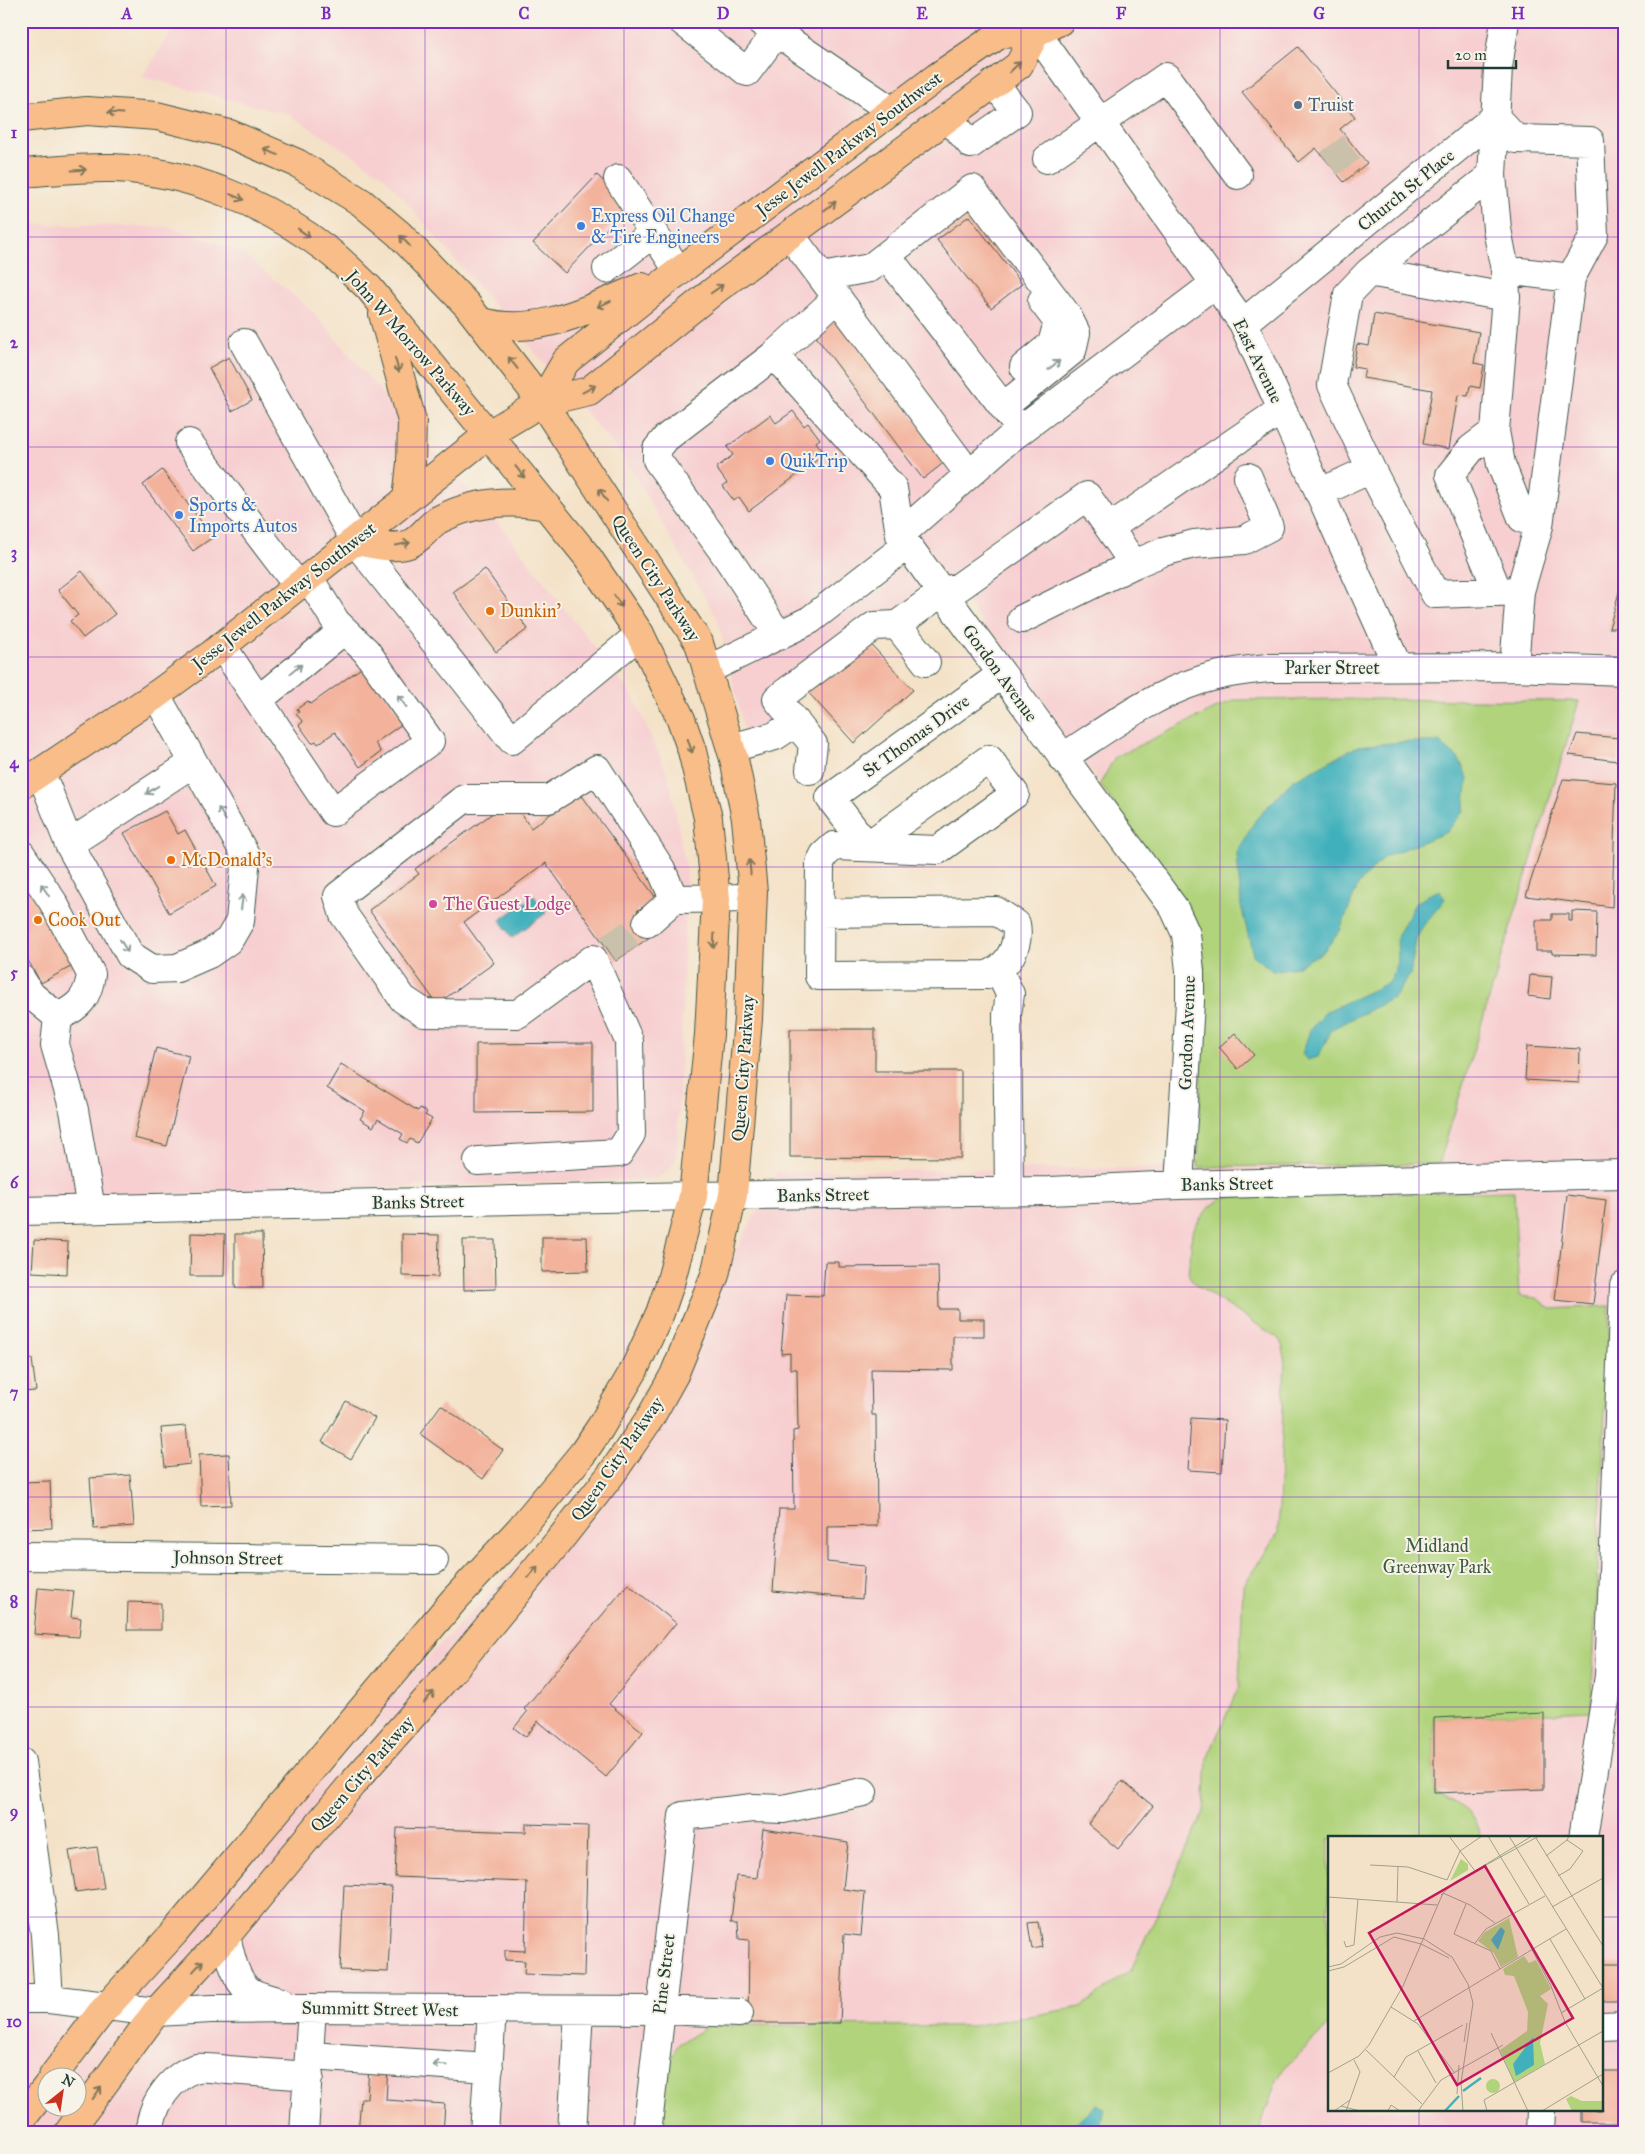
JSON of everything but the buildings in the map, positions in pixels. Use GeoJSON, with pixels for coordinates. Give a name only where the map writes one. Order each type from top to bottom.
{"type":"FeatureCollection","features":[{"type":"Feature","properties":{"kind":"main road","name":"Jesse Jewell Parkway Southwest"},"geometry":{"type":"LineString","coordinates":[[31,779],[156,695],[222,646],[489,434],[542,402],[589,391],[715,290],[791,236],[1019,66],[1042,25]]}},
{"type":"Feature","properties":{"kind":"main road","name":"Jesse Jewell Parkway Southwest"},"geometry":{"type":"LineString","coordinates":[[542,402],[566,361],[672,277],[892,111],[1000,34],[1042,25]]}},
{"type":"Feature","properties":{"kind":"main road"},"geometry":{"type":"LineString","coordinates":[[21,118],[87,111],[157,116],[230,134],[297,163],[369,209],[398,234],[468,305],[542,402]]}},
{"type":"Feature","properties":{"kind":"main road","name":"John W Morrow Parkway"},"geometry":{"type":"LineString","coordinates":[[21,173],[112,168],[181,177],[228,194],[294,226],[331,253],[369,288],[489,434]]}},
{"type":"Feature","properties":{"kind":"main road"},"geometry":{"type":"LineString","coordinates":[[480,322],[496,327],[535,324],[589,310],[642,287],[672,277]]}},
{"type":"Feature","properties":{"kind":"main road"},"geometry":{"type":"LineString","coordinates":[[379,301],[412,421],[411,463],[407,499]]}},
{"type":"Feature","properties":{"kind":"main road","name":"Queen City Parkway"},"geometry":{"type":"LineString","coordinates":[[68,2133],[156,2012],[226,1936],[352,1784],[452,1671],[613,1472],[650,1418],[674,1375],[715,1275],[733,1195],[748,1019],[752,898],[746,818],[731,748],[699,643],[542,402]]}},
{"type":"Feature","properties":{"kind":"main road","name":"Queen City Parkway"},"geometry":{"type":"LineString","coordinates":[[62,2066],[106,2007],[174,1933],[454,1600],[520,1529],[582,1453],[600,1428],[633,1372],[660,1313],[670,1284],[693,1196],[708,1034],[716,899],[708,818],[692,751],[664,682],[640,634],[587,556],[489,434]]}},
{"type":"Feature","properties":{"kind":"main road"},"geometry":{"type":"LineString","coordinates":[[355,541],[393,546],[409,544],[437,521],[467,508],[496,502],[528,503],[546,506]]}},
{"type":"Feature","properties":{"kind":"main road"},"geometry":{"type":"LineString","coordinates":[[21,2120],[38,2097]]}},
{"type":"Feature","properties":{"kind":"street"},"geometry":{"type":"LineString","coordinates":[[682,21],[747,72],[769,27],[892,111]]}},
{"type":"Feature","properties":{"kind":"street"},"geometry":{"type":"LineString","coordinates":[[1505,21],[1498,68],[1492,175],[1497,229],[1505,270],[1506,297],[1496,431],[1501,464],[1522,518],[1539,526]]}},
{"type":"Feature","properties":{"kind":"street","name":"East Avenue"},"geometry":{"type":"LineString","coordinates":[[1042,25],[1099,122],[1242,323],[1398,668]]}},
{"type":"Feature","properties":{"kind":"street"},"geometry":{"type":"LineString","coordinates":[[1047,159],[1166,77],[1238,174]]}},
{"type":"Feature","properties":{"kind":"street"},"geometry":{"type":"LineString","coordinates":[[948,118],[971,144],[1017,112],[994,83]]}},
{"type":"Feature","properties":{"kind":"street"},"geometry":{"type":"LineString","coordinates":[[1496,117],[1516,139],[1590,141],[1594,235],[1571,278],[1539,526],[1509,592]]}},
{"type":"Feature","properties":{"kind":"street","name":"Church St Place"},"geometry":{"type":"LineString","coordinates":[[1242,323],[1496,117]]}},
{"type":"Feature","properties":{"kind":"street"},"geometry":{"type":"LineString","coordinates":[[1492,175],[1369,272],[1348,294],[1332,385],[1371,469],[1435,594],[1509,592]]}},
{"type":"Feature","properties":{"kind":"street"},"geometry":{"type":"LineString","coordinates":[[618,179],[653,233],[672,277]]}},
{"type":"Feature","properties":{"kind":"street"},"geometry":{"type":"LineString","coordinates":[[779,636],[727,557],[657,460],[657,449],[666,438],[774,355],[835,295],[878,262],[976,194],[1068,315],[1076,333],[1072,351],[998,401]]}},
{"type":"Feature","properties":{"kind":"street"},"geometry":{"type":"LineString","coordinates":[[607,269],[653,233]]}},
{"type":"Feature","properties":{"kind":"street"},"geometry":{"type":"LineString","coordinates":[[791,236],[969,474]]}},
{"type":"Feature","properties":{"kind":"street"},"geometry":{"type":"LineString","coordinates":[[835,295],[878,262]]}},
{"type":"Feature","properties":{"kind":"street"},"geometry":{"type":"LineString","coordinates":[[878,262],[998,401],[1020,430]]}},
{"type":"Feature","properties":{"kind":"street"},"geometry":{"type":"LineString","coordinates":[[1505,270],[1571,278]]}},
{"type":"Feature","properties":{"kind":"street"},"geometry":{"type":"LineString","coordinates":[[1369,272],[1506,297]]}},
{"type":"Feature","properties":{"kind":"street"},"geometry":{"type":"LineString","coordinates":[[707,670],[810,620],[904,540],[969,474],[1020,430],[1214,284]]}},
{"type":"Feature","properties":{"kind":"street"},"geometry":{"type":"LineString","coordinates":[[244,343],[355,541],[512,740],[640,634]]}},
{"type":"Feature","properties":{"kind":"street"},"geometry":{"type":"LineString","coordinates":[[774,355],[893,488],[904,540]]}},
{"type":"Feature","properties":{"kind":"street"},"geometry":{"type":"LineString","coordinates":[[1109,528],[1281,410]]}},
{"type":"Feature","properties":{"kind":"street"},"geometry":{"type":"LineString","coordinates":[[1496,431],[1471,449],[1450,475],[1509,592],[1514,667]]}},
{"type":"Feature","properties":{"kind":"street"},"geometry":{"type":"LineString","coordinates":[[189,443],[336,622],[366,652],[430,741],[333,812],[222,646]]}},
{"type":"Feature","properties":{"kind":"street"},"geometry":{"type":"LineString","coordinates":[[1319,494],[1371,469]]}},
{"type":"Feature","properties":{"kind":"street"},"geometry":{"type":"LineString","coordinates":[[1022,619],[1134,564],[1164,552],[1194,544],[1244,540],[1269,527],[1248,477]]}},
{"type":"Feature","properties":{"kind":"street"},"geometry":{"type":"LineString","coordinates":[[810,770],[813,744],[777,699],[874,626],[897,625],[942,592],[959,587],[1087,496],[1134,564]]}},
{"type":"Feature","properties":{"kind":"street","name":"Gordon Avenue"},"geometry":{"type":"LineString","coordinates":[[904,540],[1062,758],[1174,908],[1186,934],[1190,1002],[1179,1185]]}},
{"type":"Feature","properties":{"kind":"street"},"geometry":{"type":"LineString","coordinates":[[897,625],[926,662]]}},
{"type":"Feature","properties":{"kind":"street"},"geometry":{"type":"LineString","coordinates":[[258,700],[344,630]]}},
{"type":"Feature","properties":{"kind":"street","name":"Parker Street"},"geometry":{"type":"LineString","coordinates":[[1062,758],[1141,707],[1171,691],[1202,680],[1235,672],[1269,668],[1514,667],[1624,671]]}},
{"type":"Feature","properties":{"kind":"street","name":"St Thomas Drive"},"geometry":{"type":"LineString","coordinates":[[867,846],[830,798],[1002,674]]}},
{"type":"Feature","properties":{"kind":"street"},"geometry":{"type":"LineString","coordinates":[[31,779],[130,955],[152,969],[177,968],[209,954],[229,940],[240,921],[246,856],[156,695]]}},
{"type":"Feature","properties":{"kind":"street"},"geometry":{"type":"LineString","coordinates":[[731,748],[775,736],[796,722]]}},
{"type":"Feature","properties":{"kind":"street"},"geometry":{"type":"LineString","coordinates":[[819,913],[996,911],[1016,924],[1018,933],[1009,959],[999,971],[987,975],[819,976],[819,913],[820,863],[824,854],[834,846],[938,850],[1015,794],[989,759],[867,846]]}},
{"type":"Feature","properties":{"kind":"street"},"geometry":{"type":"LineString","coordinates":[[69,844],[193,763]]}},
{"type":"Feature","properties":{"kind":"street"},"geometry":{"type":"LineString","coordinates":[[478,1161],[619,1153],[631,1134],[629,1041],[600,954],[518,1014],[424,1013],[403,999],[344,915],[338,896],[464,799],[549,799],[597,769],[661,870],[674,899]]}},
{"type":"Feature","properties":{"kind":"street"},"geometry":{"type":"LineString","coordinates":[[23,859],[53,902],[91,974],[89,988],[76,1008],[58,1017]]}},
{"type":"Feature","properties":{"kind":"street"},"geometry":{"type":"LineString","coordinates":[[647,923],[674,899],[752,898]]}},
{"type":"Feature","properties":{"kind":"street"},"geometry":{"type":"LineString","coordinates":[[999,971],[1010,994],[1007,1014],[1008,1191]]}},
{"type":"Feature","properties":{"kind":"street"},"geometry":{"type":"LineString","coordinates":[[21,979],[30,995],[58,1017]]}},
{"type":"Feature","properties":{"kind":"street"},"geometry":{"type":"LineString","coordinates":[[58,1017],[55,1045],[74,1110],[91,1209]]}},
{"type":"Feature","properties":{"kind":"street","name":"Banks Street"},"geometry":{"type":"LineString","coordinates":[[21,1211],[733,1195],[1008,1191],[1624,1174]]}},
{"type":"Feature","properties":{"kind":"street"},"geometry":{"type":"LineString","coordinates":[[1584,1836],[1613,1727],[1609,1676],[1621,1454],[1624,1286]]}},
{"type":"Feature","properties":{"kind":"street","name":"Johnson Street"},"geometry":{"type":"LineString","coordinates":[[21,1556],[434,1560]]}},
{"type":"Feature","properties":{"kind":"street"},"geometry":{"type":"LineString","coordinates":[[21,1762],[45,1935],[49,1999]]}},
{"type":"Feature","properties":{"kind":"street","name":"Pine Street"},"geometry":{"type":"LineString","coordinates":[[647,2133],[683,1816],[753,1808],[782,1809],[863,1792]]}},
{"type":"Feature","properties":{"kind":"street"},"geometry":{"type":"LineString","coordinates":[[226,1936],[231,1958],[239,1978],[248,1990],[304,2008],[310,2066],[304,2133]]}},
{"type":"Feature","properties":{"kind":"street","name":"Summitt Street West"},"geometry":{"type":"LineString","coordinates":[[21,1999],[49,1999],[156,2012],[211,2008],[304,2008],[660,2010],[739,2013]]}},
{"type":"Feature","properties":{"kind":"street"},"geometry":{"type":"LineString","coordinates":[[484,2133],[492,2010]]}},
{"type":"Feature","properties":{"kind":"street"},"geometry":{"type":"LineString","coordinates":[[572,2133],[579,2010]]}},
{"type":"Feature","properties":{"kind":"street"},"geometry":{"type":"LineString","coordinates":[[1602,2026],[1624,2025]]}},
{"type":"Feature","properties":{"kind":"street"},"geometry":{"type":"LineString","coordinates":[[152,2133],[150,2125],[152,2112],[160,2097],[180,2077],[197,2068],[310,2066],[489,2068]]}},
{"type":"Feature","properties":{"kind":"street"},"geometry":{"type":"LineString","coordinates":[[1540,2133],[1541,2112]]}},
{"type":"Feature","properties":{"kind":"shaded area"},"geometry":{"type":"Polygon","coordinates":[[[178,21],[1624,21],[1624,2133],[21,2133],[21,2002],[106,2007],[379,1707],[636,1443],[777,1172],[1198,1167],[1204,975],[1199,924],[1100,784],[949,578],[746,738],[718,620],[623,456],[383,175],[290,115],[142,77],[178,21]]]}},
{"type":"Feature","properties":{"kind":"shaded area"},"geometry":{"type":"Polygon","coordinates":[[[21,224],[170,227],[241,252],[312,311],[397,411],[500,525],[634,698],[669,778],[687,873],[677,1157],[669,1171],[655,1179],[21,1199],[21,224]]]}},
{"type":"Feature","properties":{"kind":"green space"},"geometry":{"type":"Polygon","coordinates":[[[1234,700],[1579,701],[1439,1164],[1198,1167],[1204,975],[1199,924],[1100,784],[1115,757],[1234,700]]]}},
{"type":"Feature","properties":{"kind":"green space","name":"Midland Greenway Park"},"geometry":{"type":"Polygon","coordinates":[[[1514,1191],[1519,1296],[1537,1298],[1550,1309],[1610,1306],[1591,1711],[1434,1718],[1434,1793],[1471,1815],[1476,1821],[1480,1836],[1328,1836],[1328,2027],[1285,2067],[1276,2082],[1257,2133],[658,2133],[666,2062],[679,2044],[709,2025],[972,2026],[1081,2007],[1131,1970],[1204,1812],[1207,1759],[1239,1686],[1243,1586],[1278,1533],[1285,1358],[1282,1344],[1278,1338],[1197,1286],[1189,1276],[1192,1233],[1205,1213],[1223,1197],[1514,1191]]]}},
{"type":"Feature","properties":{"kind":"water"},"geometry":{"type":"Polygon","coordinates":[[[1402,742],[1439,742],[1459,759],[1468,778],[1464,810],[1447,832],[1384,857],[1358,885],[1340,931],[1323,952],[1296,967],[1272,971],[1253,955],[1241,906],[1237,853],[1256,819],[1292,781],[1358,746],[1402,742]]]}},
{"type":"Feature","properties":{"kind":"water"},"geometry":{"type":"Polygon","coordinates":[[[1440,890],[1445,899],[1423,926],[1416,940],[1410,975],[1395,997],[1332,1029],[1318,1057],[1307,1060],[1302,1054],[1310,1030],[1325,1012],[1390,982],[1398,961],[1397,937],[1414,905],[1428,895],[1440,890]]]}},
{"type":"Feature","properties":{"kind":"water"},"geometry":{"type":"Polygon","coordinates":[[[534,896],[546,913],[512,938],[500,920],[534,896]]]}},
{"type":"Feature","properties":{"kind":"water"},"geometry":{"type":"Polygon","coordinates":[[[1097,2104],[1104,2108],[1101,2122],[1094,2133],[1055,2133],[1070,2129],[1097,2104]]]}},
{"type":"Feature","properties":{"kind":"tunnel"},"geometry":{"type":"LineString","coordinates":[[1329,164],[1353,146]]}},
{"type":"Feature","properties":{"kind":"tunnel"},"geometry":{"type":"LineString","coordinates":[[608,949],[647,923]]}},
{"type":"Feature","properties":{"kind":"place","name":"Truist"},"geometry":{"type":"Point","coordinates":[1298,105]}},
{"type":"Feature","properties":{"kind":"place","name":"Express Oil Change & Tire Engineers"},"geometry":{"type":"Point","coordinates":[581,226]}},
{"type":"Feature","properties":{"kind":"place","name":"QuikTrip"},"geometry":{"type":"Point","coordinates":[770,461]}},
{"type":"Feature","properties":{"kind":"place","name":"Sports & Imports Autos"},"geometry":{"type":"Point","coordinates":[179,515]}},
{"type":"Feature","properties":{"kind":"place","name":"Dunkin'"},"geometry":{"type":"Point","coordinates":[490,611]}},
{"type":"Feature","properties":{"kind":"place","name":"McDonald's"},"geometry":{"type":"Point","coordinates":[171,860]}},
{"type":"Feature","properties":{"kind":"place","name":"The Guest Lodge"},"geometry":{"type":"Point","coordinates":[433,904]}},
{"type":"Feature","properties":{"kind":"place","name":"Cook Out"},"geometry":{"type":"Point","coordinates":[38,920]}}]}
